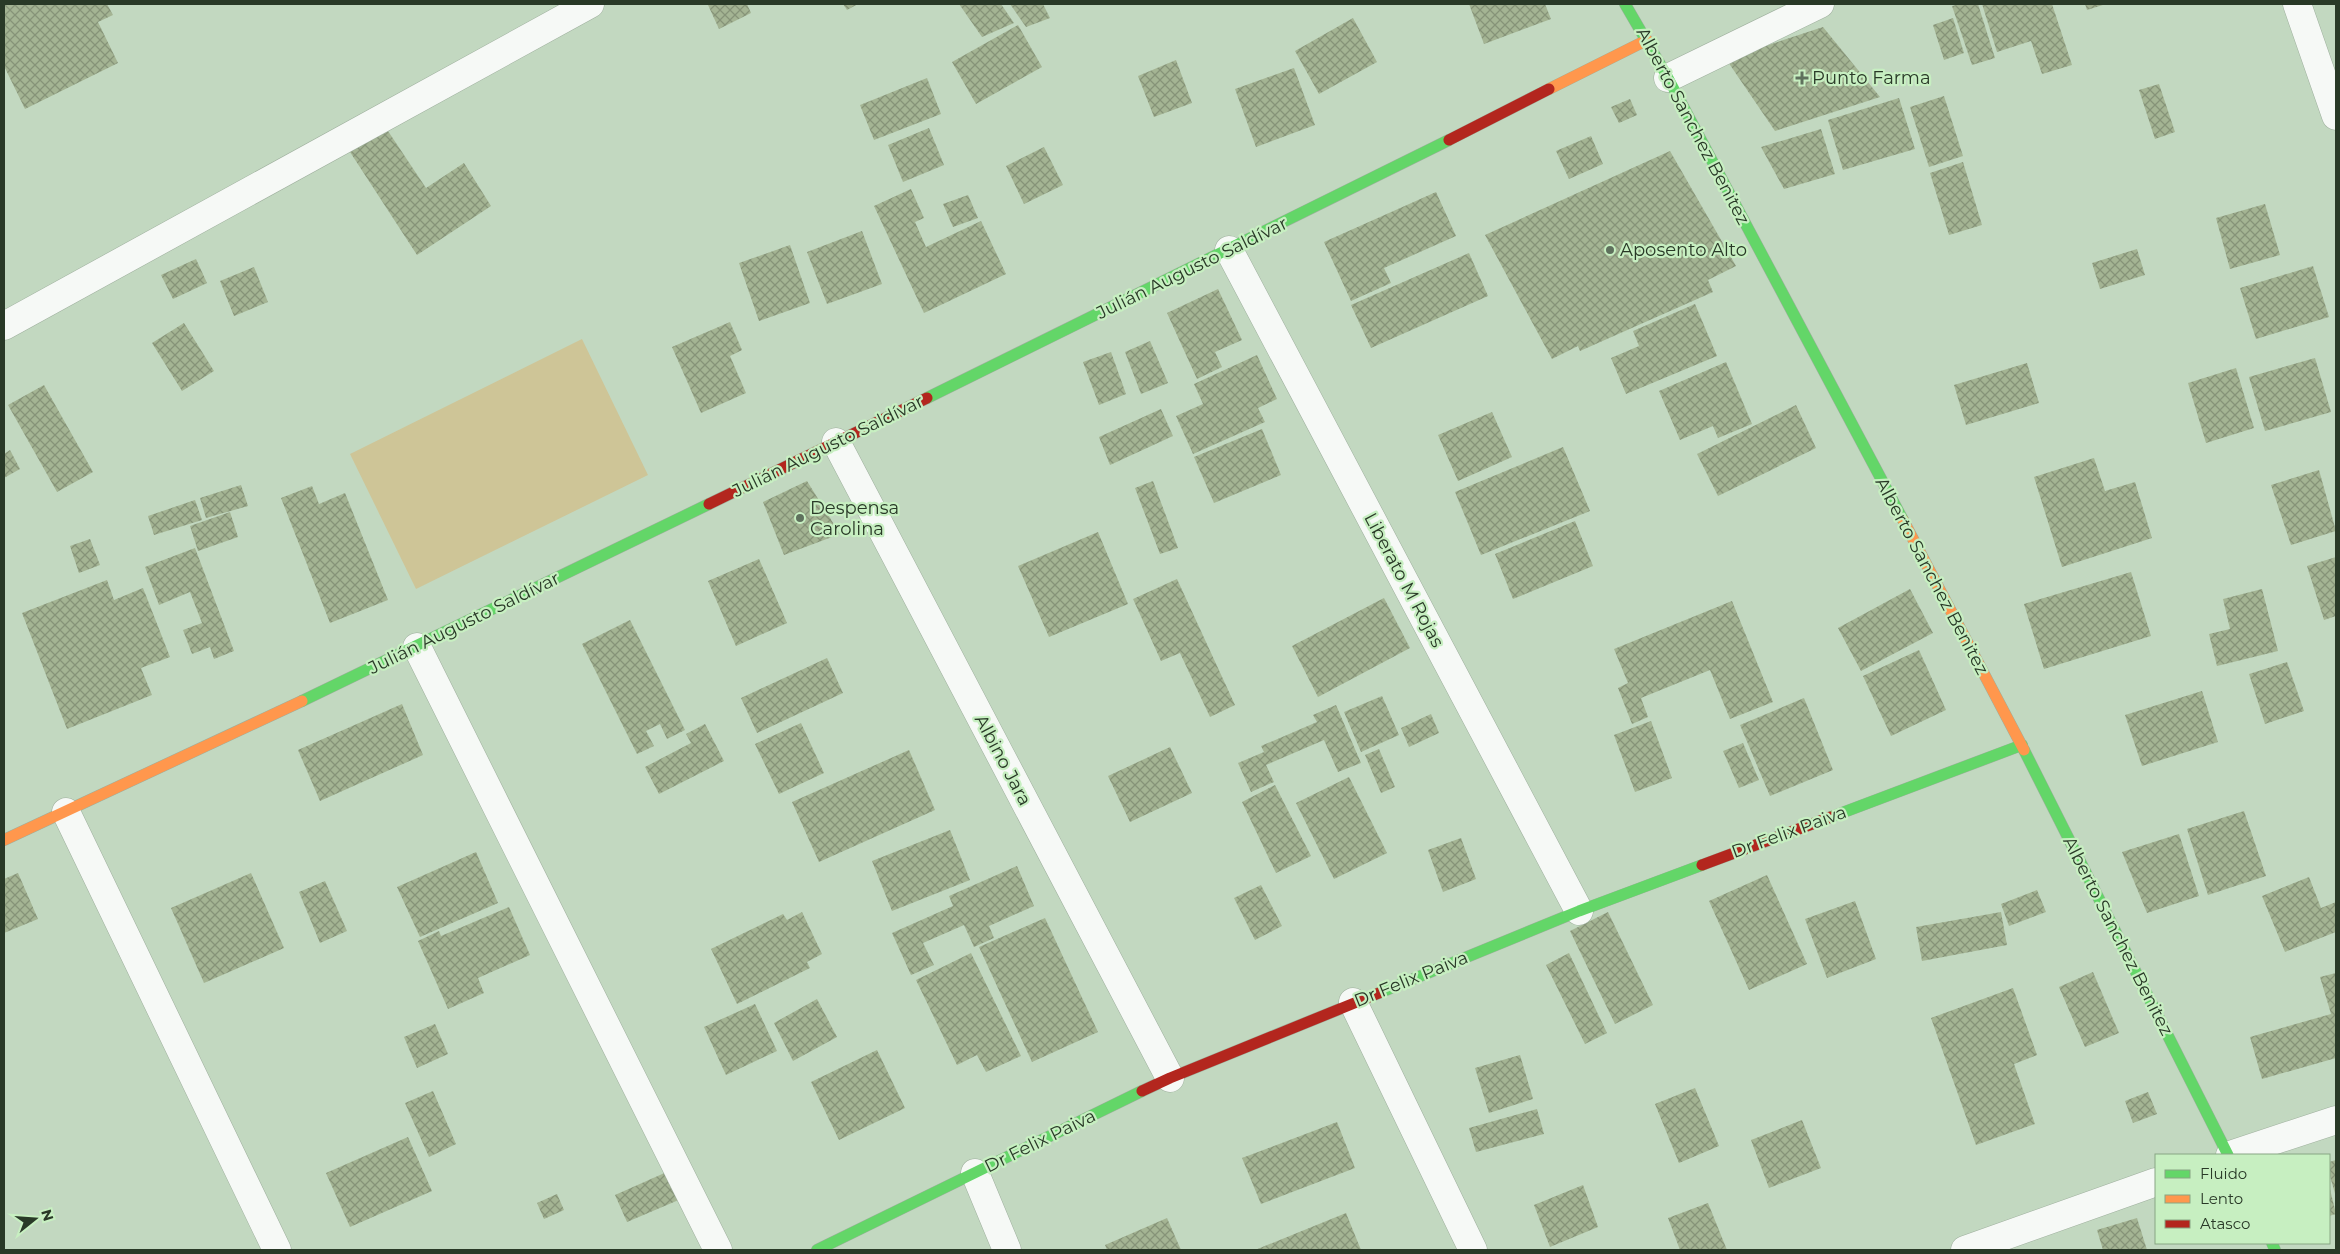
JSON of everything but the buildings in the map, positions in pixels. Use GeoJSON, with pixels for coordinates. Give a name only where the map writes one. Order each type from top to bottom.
{"type":"FeatureCollection","features":[{"type":"Feature","properties":{"kind":"street"},"geometry":{"type":"LineString","coordinates":[[4,326],[590,4]]}},
{"type":"Feature","properties":{"kind":"street","name":"Alberto Sanchez Benitez"},"geometry":{"type":"LineString","coordinates":[[1625,4],[1668,78],[2022,745],[2228,1154]]}},
{"type":"Feature","properties":{"kind":"street"},"geometry":{"type":"LineString","coordinates":[[1668,78],[1820,4]]}},
{"type":"Feature","properties":{"kind":"street"},"geometry":{"type":"LineString","coordinates":[[2297,4],[2336,116]]}},
{"type":"Feature","properties":{"kind":"street","name":"Julián Augusto Saldívar"},"geometry":{"type":"LineString","coordinates":[[4,840],[417,647],[1229,250],[1647,40]]}},
{"type":"Feature","properties":{"kind":"street","name":"Liberato M Rojas"},"geometry":{"type":"LineString","coordinates":[[1229,250],[1579,910]]}},
{"type":"Feature","properties":{"kind":"street","name":"Albino Jara"},"geometry":{"type":"LineString","coordinates":[[836,442],[1170,1078]]}},
{"type":"Feature","properties":{"kind":"street"},"geometry":{"type":"LineString","coordinates":[[417,647],[718,1250]]}},
{"type":"Feature","properties":{"kind":"street","name":"Dr Felix Paiva"},"geometry":{"type":"LineString","coordinates":[[817,1250],[1170,1078],[1579,910],[2022,745]]}},
{"type":"Feature","properties":{"kind":"street"},"geometry":{"type":"LineString","coordinates":[[66,812],[277,1250]]}},
{"type":"Feature","properties":{"kind":"street"},"geometry":{"type":"LineString","coordinates":[[1353,1002],[1473,1250]]}},
{"type":"Feature","properties":{"kind":"street"},"geometry":{"type":"LineString","coordinates":[[2232,1154],[2336,1120]]}},
{"type":"Feature","properties":{"kind":"street"},"geometry":{"type":"LineString","coordinates":[[974,1173],[1007,1250]]}},
{"type":"Feature","properties":{"kind":"street"},"geometry":{"type":"LineString","coordinates":[[1965,1250],[2155,1182]]}},
{"type":"Feature","properties":{"kind":"shaded area"},"geometry":{"type":"Polygon","coordinates":[[[582,339],[648,475],[416,589],[350,454],[582,339]]]}},
{"type":"Feature","properties":{"kind":"traffic: fast"},"geometry":{"type":"LineString","coordinates":[[1625,4],[1668,78],[1903,520]]}},
{"type":"Feature","properties":{"kind":"traffic: fast"},"geometry":{"type":"LineString","coordinates":[[927,398],[1449,140]]}},
{"type":"Feature","properties":{"kind":"traffic: fast"},"geometry":{"type":"LineString","coordinates":[[302,701],[709,504]]}},
{"type":"Feature","properties":{"kind":"traffic: fast"},"geometry":{"type":"LineString","coordinates":[[1831,817],[2022,745]]}},
{"type":"Feature","properties":{"kind":"traffic: fast"},"geometry":{"type":"LineString","coordinates":[[2024,750],[2227,1154]]}},
{"type":"Feature","properties":{"kind":"traffic: fast"},"geometry":{"type":"LineString","coordinates":[[1379,993],[1579,911],[1702,865]]}},
{"type":"Feature","properties":{"kind":"traffic: fast"},"geometry":{"type":"LineString","coordinates":[[817,1250],[1142,1091]]}},
{"type":"Feature","properties":{"kind":"traffic: fast"},"geometry":{"type":"LineString","coordinates":[[2272,1244],[2275,1250]]}},
{"type":"Feature","properties":{"kind":"traffic: slow"},"geometry":{"type":"LineString","coordinates":[[1549,89],[1647,40]]}},
{"type":"Feature","properties":{"kind":"traffic: slow"},"geometry":{"type":"LineString","coordinates":[[1903,520],[2024,750]]}},
{"type":"Feature","properties":{"kind":"traffic: slow"},"geometry":{"type":"LineString","coordinates":[[4,840],[302,701]]}},
{"type":"Feature","properties":{"kind":"traffic: jam"},"geometry":{"type":"LineString","coordinates":[[1449,140],[1549,89]]}},
{"type":"Feature","properties":{"kind":"traffic: jam"},"geometry":{"type":"LineString","coordinates":[[709,504],[927,398]]}},
{"type":"Feature","properties":{"kind":"traffic: jam"},"geometry":{"type":"LineString","coordinates":[[1702,865],[1831,817]]}},
{"type":"Feature","properties":{"kind":"traffic: jam"},"geometry":{"type":"LineString","coordinates":[[1142,1091],[1379,993]]}},
{"type":"Feature","properties":{"kind":"place","name":"Punto Farma"},"geometry":{"type":"Point","coordinates":[1802,78]}},
{"type":"Feature","properties":{"kind":"place","name":"Aposento Alto"},"geometry":{"type":"Point","coordinates":[1610,250]}},
{"type":"Feature","properties":{"kind":"place","name":"Despensa Carolina"},"geometry":{"type":"Point","coordinates":[800,518]}}]}
